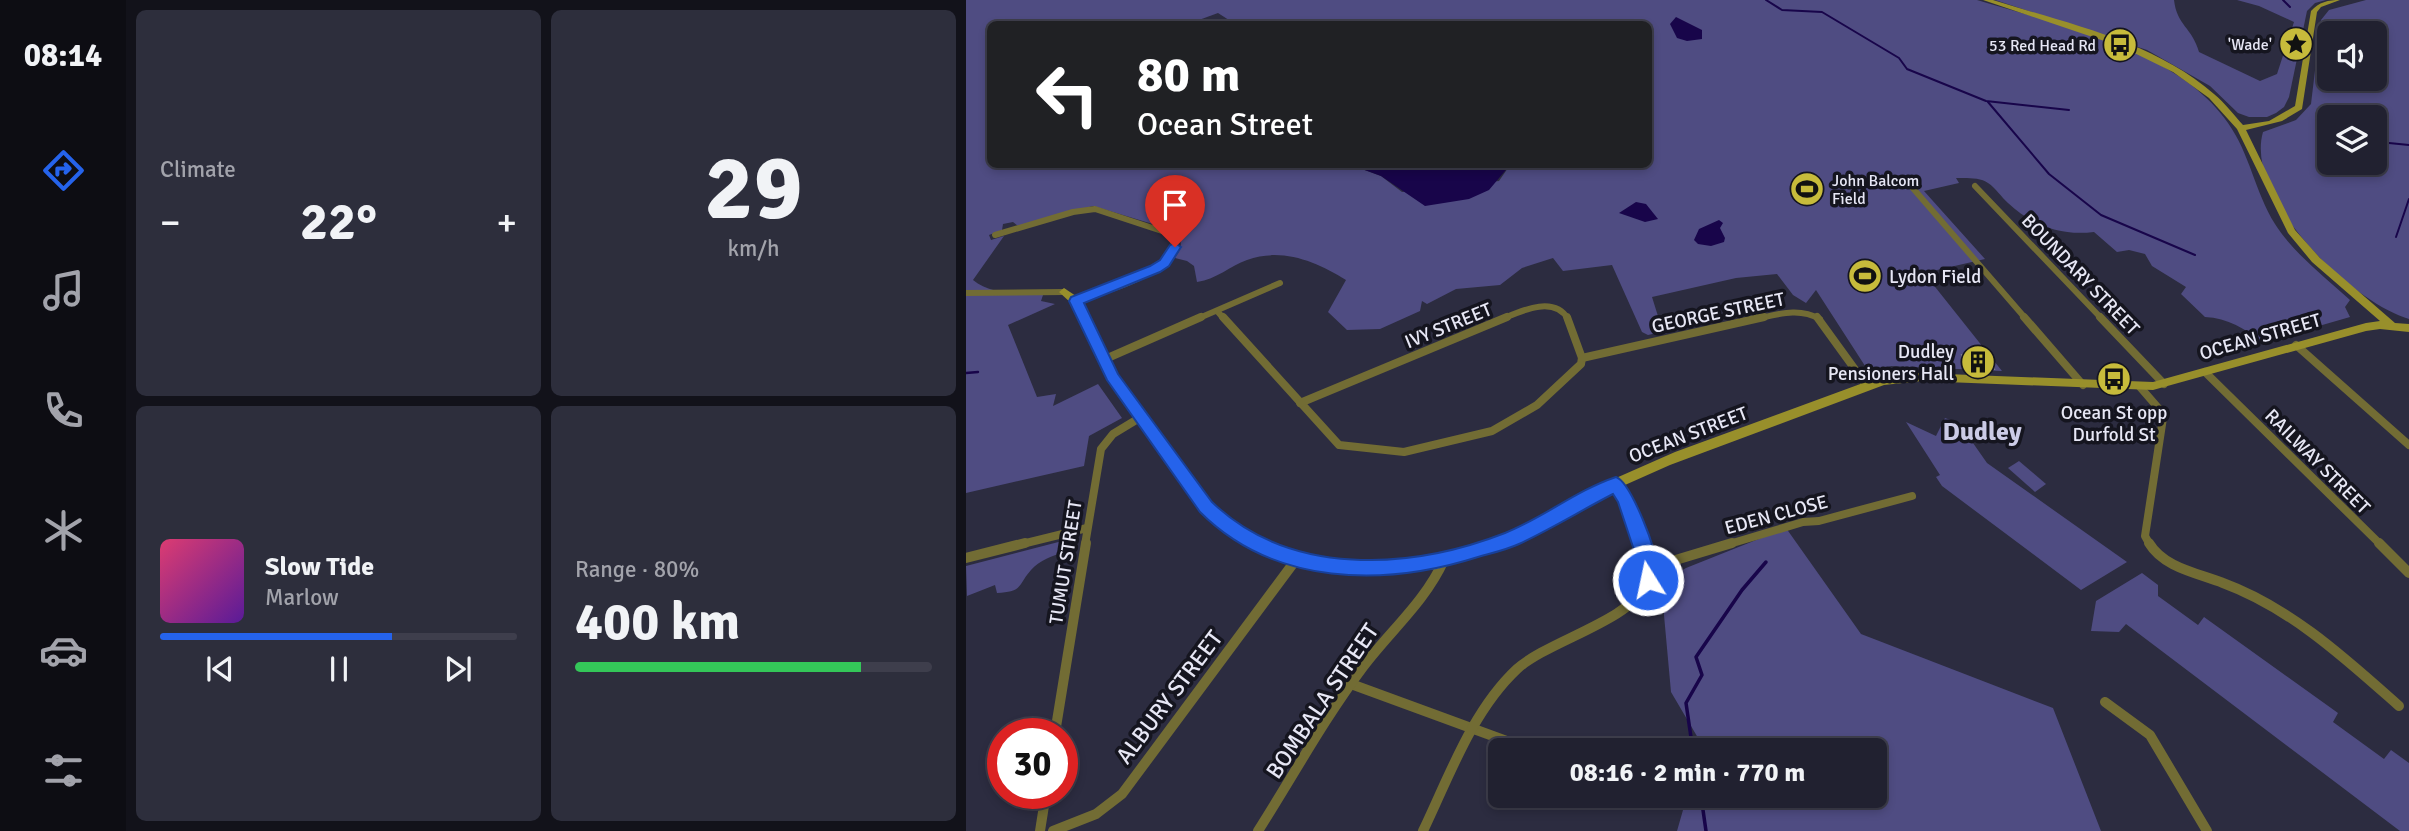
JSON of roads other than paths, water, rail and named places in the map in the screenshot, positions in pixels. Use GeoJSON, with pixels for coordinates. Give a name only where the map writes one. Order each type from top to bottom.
{"type":"FeatureCollection","features":[{"type":"Feature","properties":{"kind":"street"},"geometry":{"type":"LineString","coordinates":[[1986,0],[2106,37],[2158,60],[2212,96],[2241,128],[2272,198],[2291,231],[2316,260],[2392,326]]}},
{"type":"Feature","properties":{"kind":"street"},"geometry":{"type":"LineString","coordinates":[[2241,128],[2271,124],[2299,107],[2314,11],[2319,6],[2337,0]]}},
{"type":"Feature","properties":{"kind":"street"},"geometry":{"type":"LineString","coordinates":[[1911,186],[2083,384]]}},
{"type":"Feature","properties":{"kind":"street","name":"BOUNDARY STREET"},"geometry":{"type":"LineString","coordinates":[[1975,186],[2164,384]]}},
{"type":"Feature","properties":{"kind":"street"},"geometry":{"type":"LineString","coordinates":[[995,235],[1086,209],[1103,210],[1132,223],[1171,234],[1175,247],[1164,263],[1142,275],[1076,301]]}},
{"type":"Feature","properties":{"kind":"street"},"geometry":{"type":"LineString","coordinates":[[1103,360],[1280,283]]}},
{"type":"Feature","properties":{"kind":"street","name":"OCEAN STREET"},"geometry":{"type":"LineString","coordinates":[[966,293],[1038,288],[1064,292],[1076,301],[1103,360],[1141,417],[1206,507],[1219,520],[1260,546],[1295,561],[1330,567],[1365,568],[1393,568],[1444,560],[1511,539],[1656,466],[1867,386],[1895,379],[1921,377],[2140,387],[2164,384],[2365,327],[2409,328]]}},
{"type":"Feature","properties":{"kind":"street","name":"IVY STREET"},"geometry":{"type":"LineString","coordinates":[[1300,402],[1530,308],[1544,306],[1560,309],[1566,315],[1582,358]]}},
{"type":"Feature","properties":{"kind":"street"},"geometry":{"type":"LineString","coordinates":[[1218,312],[1339,445],[1404,452],[1492,431],[1537,405],[1581,364],[1582,358]]}},
{"type":"Feature","properties":{"kind":"street","name":"GEORGE STREET"},"geometry":{"type":"LineString","coordinates":[[1582,358],[1788,312],[1804,312],[1819,318],[1867,386]]}},
{"type":"Feature","properties":{"kind":"street"},"geometry":{"type":"LineString","coordinates":[[2296,345],[2409,445]]}},
{"type":"Feature","properties":{"kind":"street","name":"RAILWAY STREET"},"geometry":{"type":"LineString","coordinates":[[2205,372],[2409,573]]}},
{"type":"Feature","properties":{"kind":"street"},"geometry":{"type":"LineString","coordinates":[[2140,387],[2160,410],[2163,418],[2145,536],[2150,550],[2167,561],[2235,588],[2262,602],[2343,655],[2399,706]]}},
{"type":"Feature","properties":{"kind":"street","name":"TUMUT STREET"},"geometry":{"type":"LineString","coordinates":[[1057,718],[1101,449],[1117,430],[1141,417]]}},
{"type":"Feature","properties":{"kind":"street"},"geometry":{"type":"LineString","coordinates":[[1423,831],[1474,729],[1513,672],[1542,649],[1620,612],[1643,591],[1649,568],[1626,499],[1616,484]]}},
{"type":"Feature","properties":{"kind":"street","name":"EDEN CLOSE"},"geometry":{"type":"LineString","coordinates":[[1649,568],[1803,522],[1819,521],[1912,496]]}},
{"type":"Feature","properties":{"kind":"street"},"geometry":{"type":"LineString","coordinates":[[966,558],[1087,528]]}},
{"type":"Feature","properties":{"kind":"street","name":"BOMBALA STREET"},"geometry":{"type":"LineString","coordinates":[[1258,831],[1363,666],[1429,587],[1441,571],[1444,560]]}},
{"type":"Feature","properties":{"kind":"street","name":"ALBURY STREET"},"geometry":{"type":"LineString","coordinates":[[1053,831],[1096,814],[1122,794],[1295,561]]}},
{"type":"Feature","properties":{"kind":"street"},"geometry":{"type":"LineString","coordinates":[[1351,684],[1499,738]]}},
{"type":"Feature","properties":{"kind":"street"},"geometry":{"type":"LineString","coordinates":[[2105,702],[2150,735],[2207,831]]}},
{"type":"Feature","properties":{"kind":"street"},"geometry":{"type":"LineString","coordinates":[[1040,831],[1043,809]]}},
{"type":"Feature","properties":{"kind":"waterway"},"geometry":{"type":"LineString","coordinates":[[1766,0],[1782,10],[1822,12],[1899,58],[1907,69],[1986,101],[2069,110]]}},
{"type":"Feature","properties":{"kind":"waterway"},"geometry":{"type":"LineString","coordinates":[[2283,0],[2290,7]]}},
{"type":"Feature","properties":{"kind":"waterway"},"geometry":{"type":"LineString","coordinates":[[1988,102],[2049,174],[2101,215],[2195,255]]}},
{"type":"Feature","properties":{"kind":"waterway"},"geometry":{"type":"LineString","coordinates":[[2389,143],[2409,145]]}},
{"type":"Feature","properties":{"kind":"waterway"},"geometry":{"type":"LineString","coordinates":[[2396,237],[2409,199]]}},
{"type":"Feature","properties":{"kind":"waterway"},"geometry":{"type":"LineString","coordinates":[[966,373],[978,372]]}},
{"type":"Feature","properties":{"kind":"waterway"},"geometry":{"type":"LineString","coordinates":[[1691,738],[1686,703],[1702,675],[1696,657],[1742,590],[1766,562]]}},
{"type":"Feature","properties":{"kind":"waterway"},"geometry":{"type":"LineString","coordinates":[[1703,808],[1706,831]]}},
{"type":"Feature","properties":{"kind":"place","name":"'Wade'"},"geometry":{"type":"Point","coordinates":[2296,44]}},
{"type":"Feature","properties":{"kind":"place","name":"53 Red Head Rd"},"geometry":{"type":"Point","coordinates":[2120,45]}},
{"type":"Feature","properties":{"kind":"place","name":"John Balcom Field"},"geometry":{"type":"Point","coordinates":[1807,189]}},
{"type":"Feature","properties":{"kind":"place","name":"Lydon Field"},"geometry":{"type":"Point","coordinates":[1865,276]}},
{"type":"Feature","properties":{"kind":"place","name":"Dudley Pensioners Hall"},"geometry":{"type":"Point","coordinates":[1978,362]}},
{"type":"Feature","properties":{"kind":"place","name":"Ocean St opp Durfold St"},"geometry":{"type":"Point","coordinates":[2114,379]}},
{"type":"Feature","properties":{"kind":"district","name":"Dudley"},"geometry":{"type":"Point","coordinates":[1982,431]}}]}
